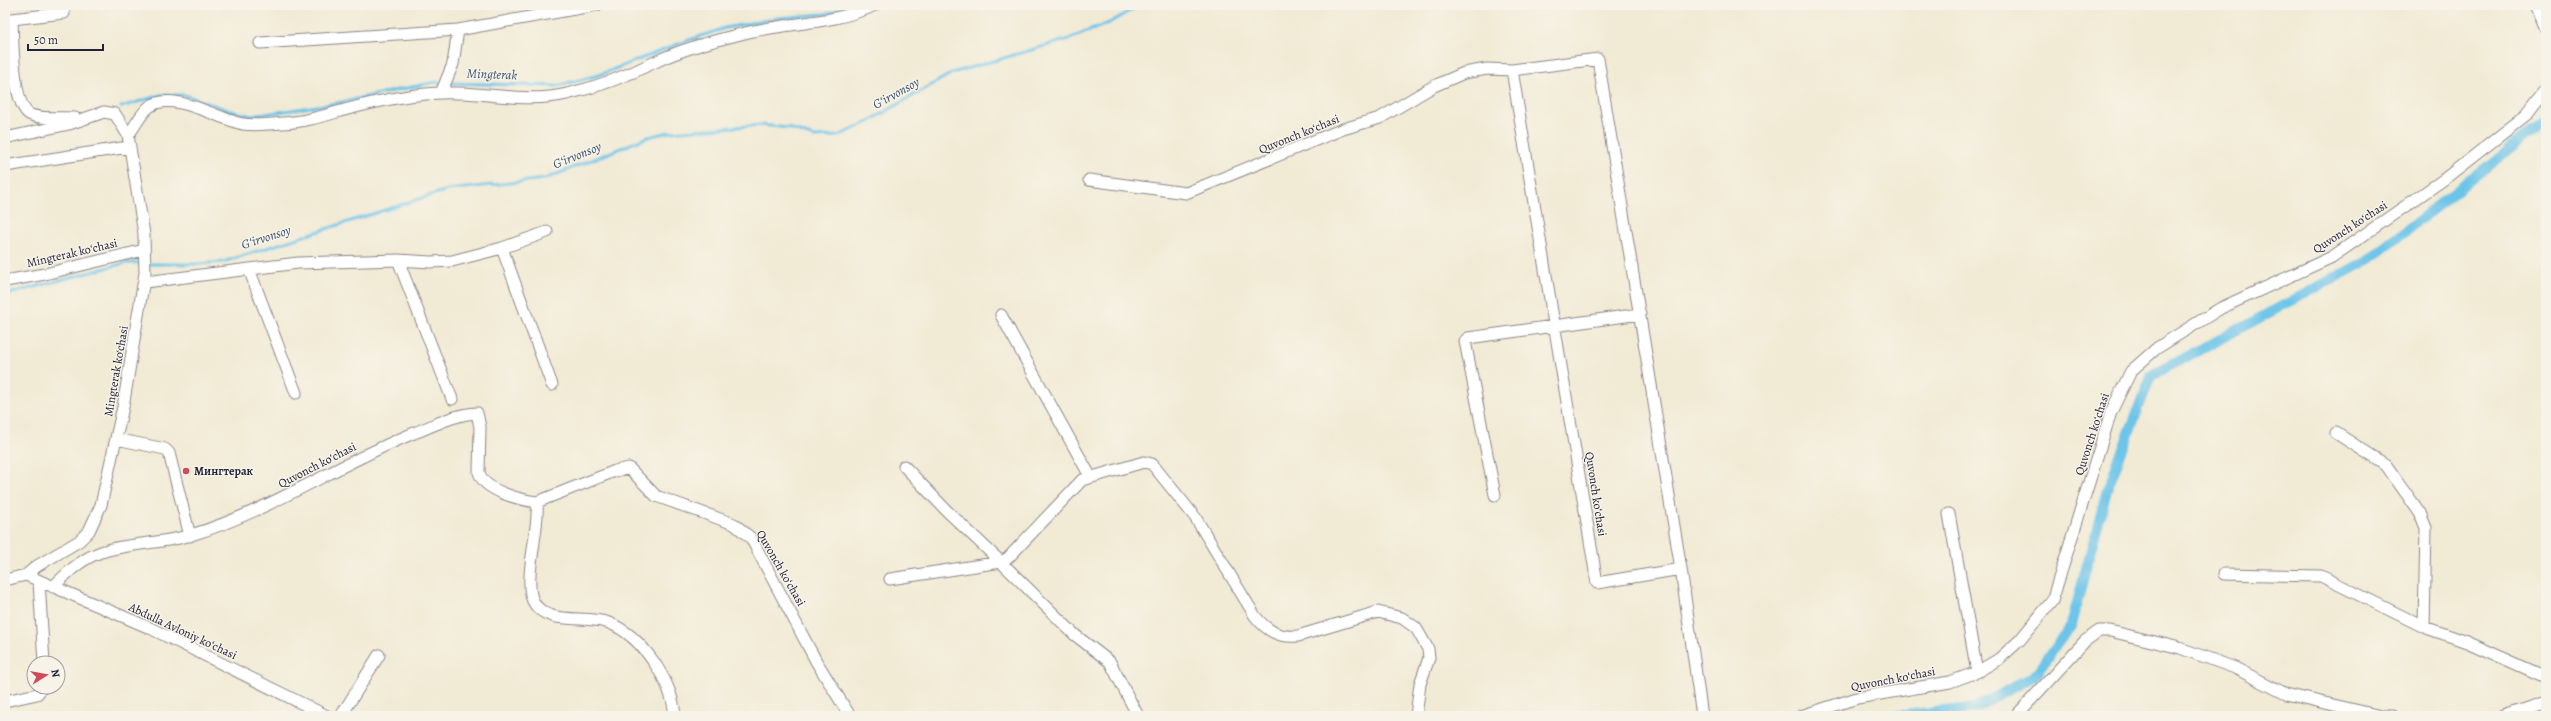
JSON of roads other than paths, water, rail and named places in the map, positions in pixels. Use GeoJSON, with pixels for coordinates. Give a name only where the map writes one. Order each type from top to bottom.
{"type":"FeatureCollection","features":[{"type":"Feature","properties":{"kind":"street"},"geometry":{"type":"LineString","coordinates":[[260,43],[458,30],[597,5]]}},
{"type":"Feature","properties":{"kind":"street"},"geometry":{"type":"LineString","coordinates":[[5,138],[109,111],[115,114],[128,135],[149,107],[158,103],[181,104],[202,109],[243,124],[272,124],[295,122],[386,100],[442,90],[517,98],[564,95],[627,76],[656,62],[725,38],[775,26],[855,15],[875,5]]}},
{"type":"Feature","properties":{"kind":"street"},"geometry":{"type":"LineString","coordinates":[[2536,5],[2546,29]]}},
{"type":"Feature","properties":{"kind":"street"},"geometry":{"type":"LineString","coordinates":[[64,13],[12,18],[15,77],[22,106],[30,114],[85,118]]}},
{"type":"Feature","properties":{"kind":"street"},"geometry":{"type":"LineString","coordinates":[[442,90],[448,72],[453,64],[458,30]]}},
{"type":"Feature","properties":{"kind":"street","name":"Quvonch koʻchasi"},"geometry":{"type":"LineString","coordinates":[[1089,180],[1186,193],[1344,129],[1380,118],[1434,86],[1464,73],[1487,68],[1512,70],[1598,59],[1681,569],[1702,716]]}},
{"type":"Feature","properties":{"kind":"street","name":"Quvonch koʻchasi"},"geometry":{"type":"LineString","coordinates":[[1512,70],[1597,583],[1681,569]]}},
{"type":"Feature","properties":{"kind":"street","name":"Quvonch koʻchasi"},"geometry":{"type":"LineString","coordinates":[[1801,716],[1857,698],[1950,682],[1977,672],[1999,659],[2020,640],[2052,601],[2111,412],[2131,371],[2157,348],[2221,308],[2332,257],[2449,176],[2525,116],[2546,89]]}},
{"type":"Feature","properties":{"kind":"street","name":"Mingterak ko‘chasi"},"geometry":{"type":"LineString","coordinates":[[26,575],[37,566],[79,541],[89,531],[101,505],[107,471],[116,439],[145,277],[138,190],[128,147],[128,135]]}},
{"type":"Feature","properties":{"kind":"street"},"geometry":{"type":"LineString","coordinates":[[5,166],[128,147]]}},
{"type":"Feature","properties":{"kind":"street"},"geometry":{"type":"LineString","coordinates":[[145,277],[249,269],[298,263],[398,260],[431,262],[452,261],[502,248],[546,232]]}},
{"type":"Feature","properties":{"kind":"street"},"geometry":{"type":"LineString","coordinates":[[502,248],[552,385]]}},
{"type":"Feature","properties":{"kind":"street","name":"Mingterak koʻchasi"},"geometry":{"type":"LineString","coordinates":[[5,281],[45,274],[144,250]]}},
{"type":"Feature","properties":{"kind":"street"},"geometry":{"type":"LineString","coordinates":[[398,260],[452,399]]}},
{"type":"Feature","properties":{"kind":"street"},"geometry":{"type":"LineString","coordinates":[[249,269],[296,393]]}},
{"type":"Feature","properties":{"kind":"street"},"geometry":{"type":"LineString","coordinates":[[1495,495],[1465,341],[1468,338],[1640,314]]}},
{"type":"Feature","properties":{"kind":"street"},"geometry":{"type":"LineString","coordinates":[[1000,315],[1090,476]]}},
{"type":"Feature","properties":{"kind":"street","name":"Quvonch koʻchasi"},"geometry":{"type":"LineString","coordinates":[[53,587],[81,562],[97,554],[190,536],[253,512],[377,449],[461,414],[477,412],[479,419],[479,472],[482,479],[496,490],[519,500],[537,502],[615,470],[629,468],[656,496],[734,524],[744,531],[751,538],[816,661],[850,716]]}},
{"type":"Feature","properties":{"kind":"street"},"geometry":{"type":"LineString","coordinates":[[2336,433],[2386,465],[2420,513],[2426,528],[2424,627]]}},
{"type":"Feature","properties":{"kind":"street"},"geometry":{"type":"LineString","coordinates":[[116,439],[165,449],[169,453],[190,536]]}},
{"type":"Feature","properties":{"kind":"street"},"geometry":{"type":"LineString","coordinates":[[890,579],[1001,562],[1008,558],[1074,488],[1090,476],[1144,462],[1152,464],[1195,517],[1255,616],[1263,625],[1275,634],[1286,638],[1298,636],[1378,612],[1402,618],[1416,628],[1428,649],[1429,658],[1420,684],[1416,716]]}},
{"type":"Feature","properties":{"kind":"street"},"geometry":{"type":"LineString","coordinates":[[904,466],[947,511],[1075,635],[1110,662],[1138,716]]}},
{"type":"Feature","properties":{"kind":"street"},"geometry":{"type":"LineString","coordinates":[[537,502],[538,527],[530,589],[533,601],[540,610],[554,616],[608,623],[636,642],[654,663],[664,683],[675,716]]}},
{"type":"Feature","properties":{"kind":"street"},"geometry":{"type":"LineString","coordinates":[[1949,514],[1977,672]]}},
{"type":"Feature","properties":{"kind":"street"},"geometry":{"type":"LineString","coordinates":[[2224,574],[2321,576],[2424,627],[2467,642],[2541,675],[2546,675]]}},
{"type":"Feature","properties":{"kind":"street"},"geometry":{"type":"LineString","coordinates":[[5,580],[26,575]]}},
{"type":"Feature","properties":{"kind":"street","name":"Abdulla Avloniy koʻchasi"},"geometry":{"type":"LineString","coordinates":[[26,575],[150,628],[327,716]]}},
{"type":"Feature","properties":{"kind":"street"},"geometry":{"type":"LineString","coordinates":[[39,581],[44,655]]}},
{"type":"Feature","properties":{"kind":"street"},"geometry":{"type":"LineString","coordinates":[[2016,716],[2085,641],[2099,631],[2110,631],[2180,648],[2235,668],[2286,694],[2381,716],[2392,716]]}},
{"type":"Feature","properties":{"kind":"street"},"geometry":{"type":"LineString","coordinates":[[341,716],[379,655]]}},
{"type":"Feature","properties":{"kind":"street"},"geometry":{"type":"LineString","coordinates":[[5,701],[32,695]]}},
{"type":"Feature","properties":{"kind":"street"},"geometry":{"type":"LineString","coordinates":[[2503,716],[2546,702]]}},
{"type":"Feature","properties":{"kind":"waterway","name":"Mingterak"},"geometry":{"type":"LineString","coordinates":[[449,83],[557,86],[599,75],[686,41],[725,28],[777,18],[825,14],[859,5]]}},
{"type":"Feature","properties":{"kind":"waterway","name":"G‘irvonsoy"},"geometry":{"type":"LineString","coordinates":[[147,264],[198,264],[223,262],[447,190],[545,179],[648,137],[669,132],[762,125],[788,128],[814,137],[838,136],[866,123],[952,73],[1069,39],[1109,23],[1140,5]]}},
{"type":"Feature","properties":{"kind":"waterway","name":"Mingterak"},"geometry":{"type":"LineString","coordinates":[[121,107],[161,95],[185,95],[234,112],[252,116],[337,103],[435,82],[443,83]]}},
{"type":"Feature","properties":{"kind":"waterway"},"geometry":{"type":"LineString","coordinates":[[1892,716],[1975,708],[2034,676],[2071,625],[2107,490],[2151,376],[2370,259],[2546,120]]}},
{"type":"Feature","properties":{"kind":"waterway","name":"G‘irvonsoy"},"geometry":{"type":"LineString","coordinates":[[5,295],[125,263],[142,263]]}},
{"type":"Feature","properties":{"kind":"place","name":"Мингтерак"},"geometry":{"type":"Point","coordinates":[186,471]}}]}
